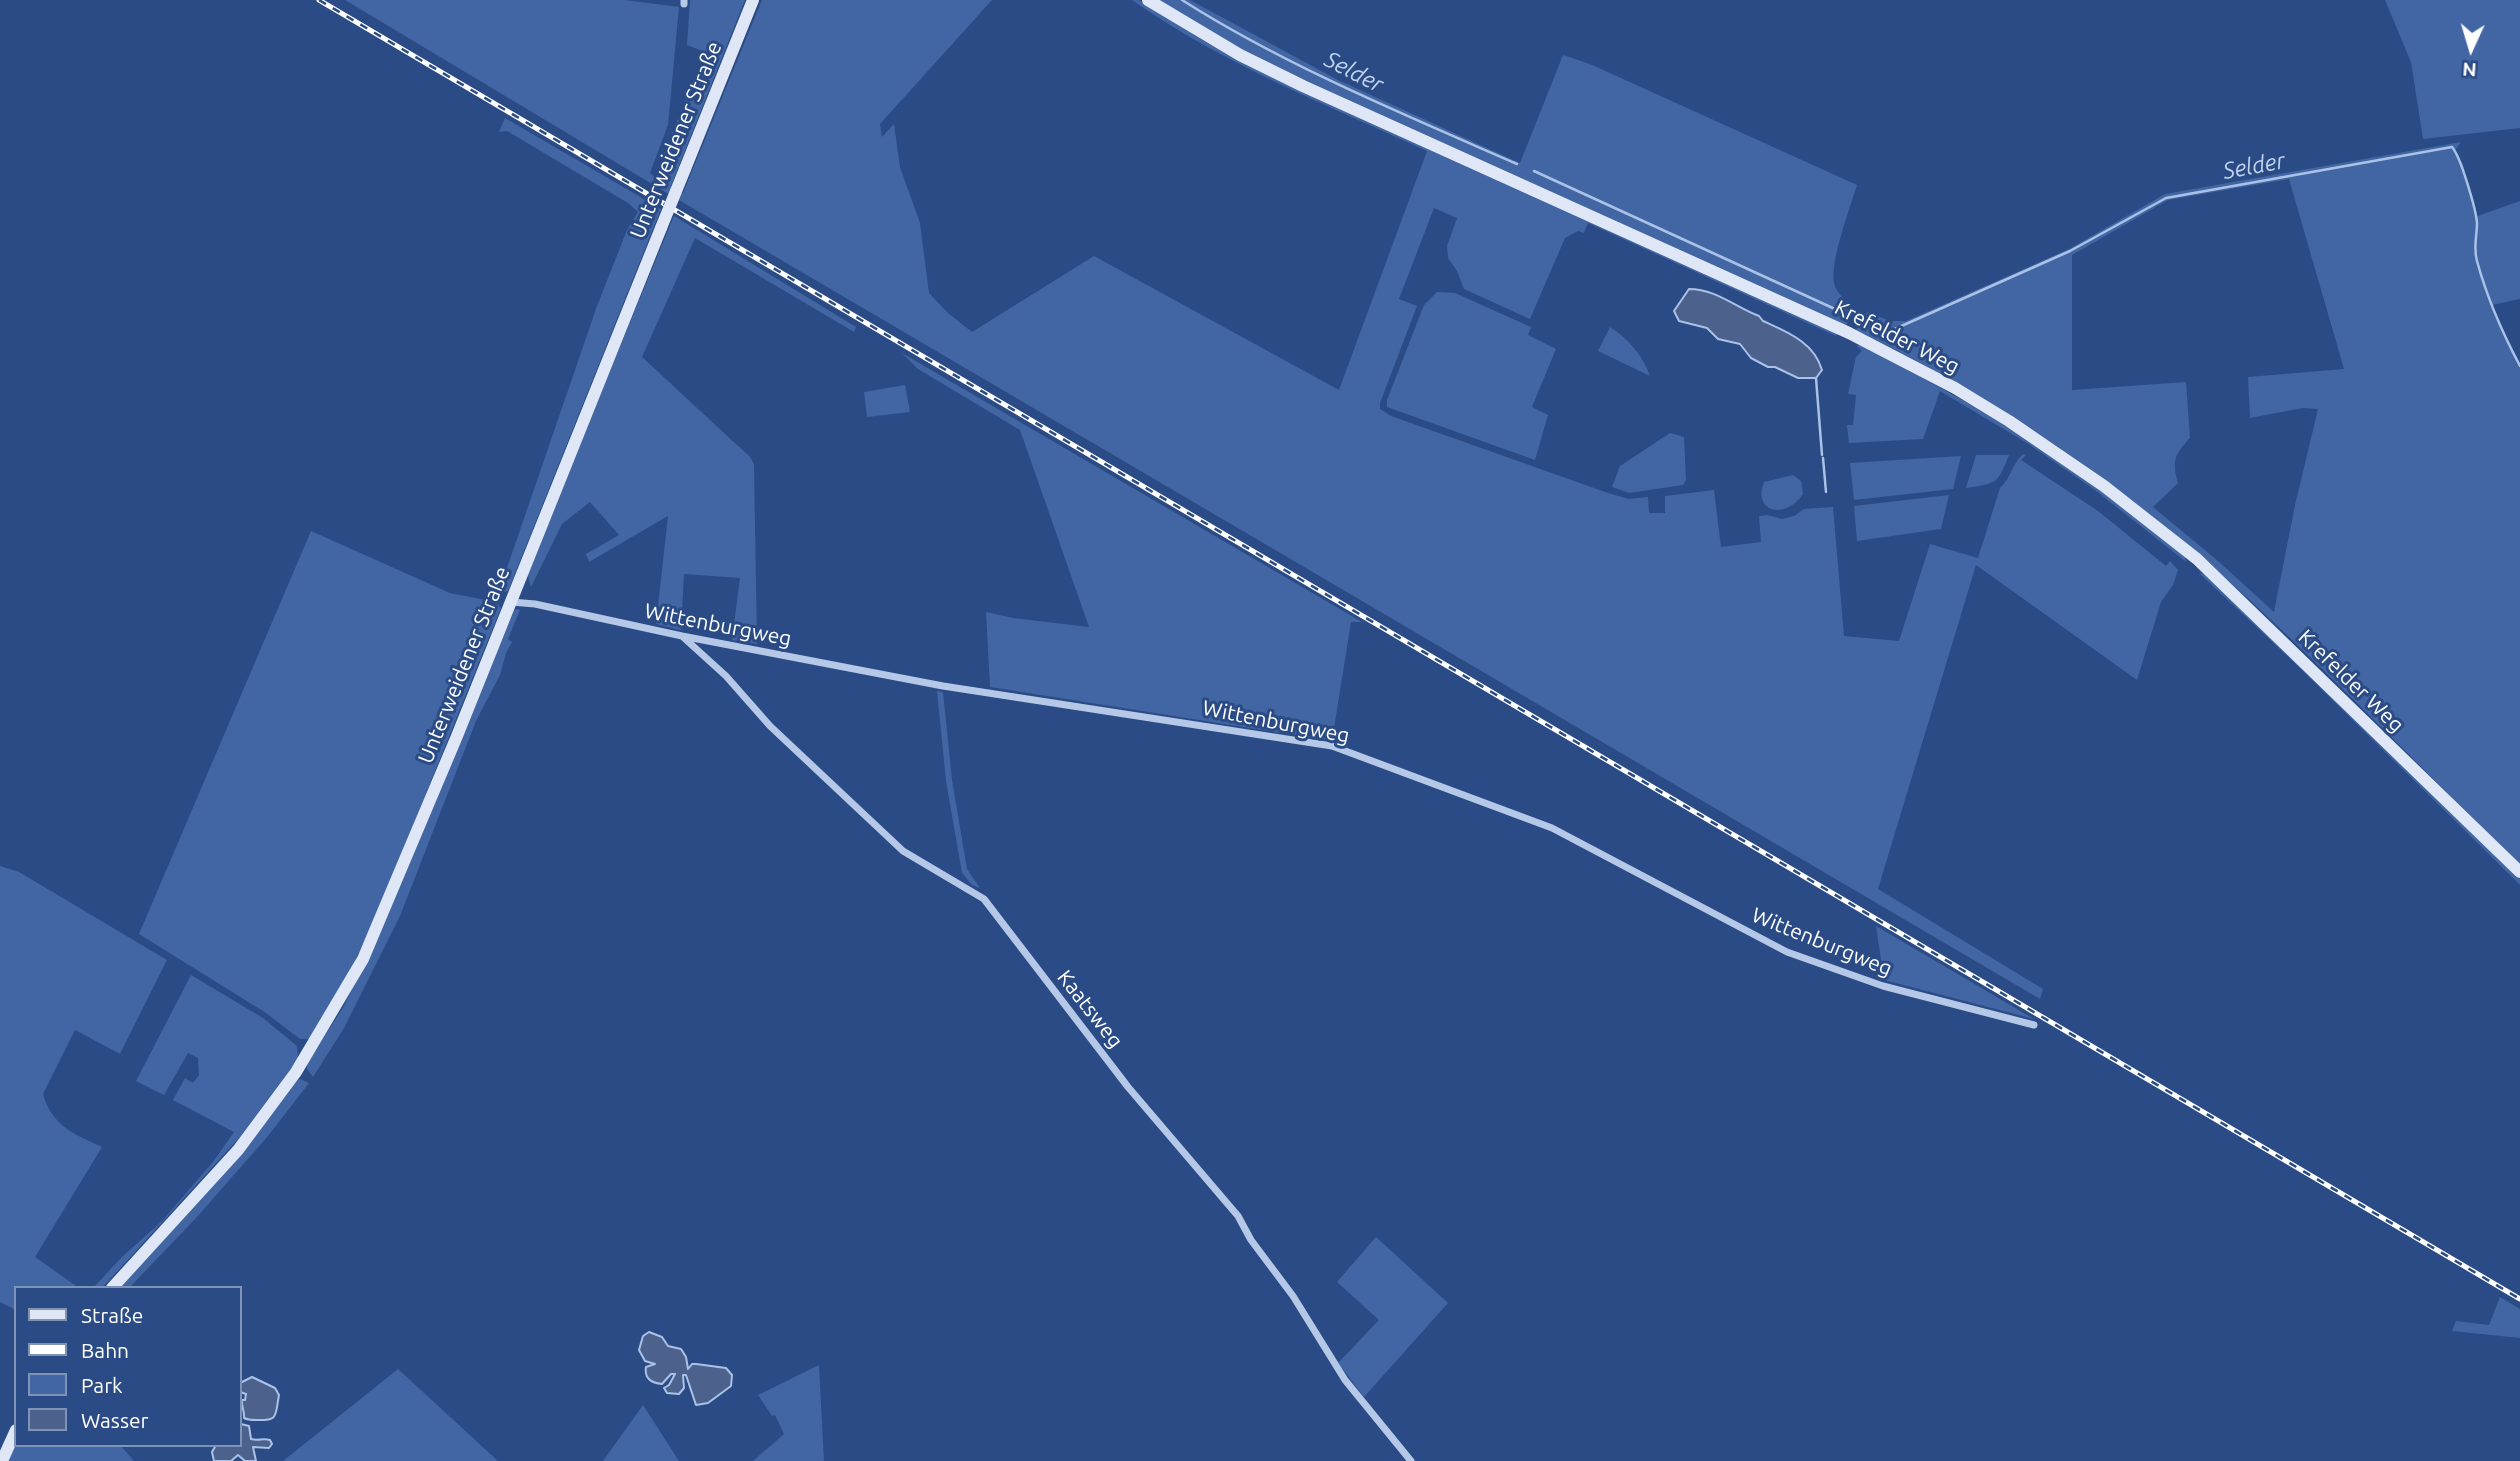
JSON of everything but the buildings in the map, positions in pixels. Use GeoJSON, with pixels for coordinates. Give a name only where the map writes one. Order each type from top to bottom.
{"type":"FeatureCollection","features":[{"type":"Feature","properties":{"kind":"street","name":"Unterweidener Straße"},"geometry":{"type":"LineString","coordinates":[[113,1286],[238,1150],[296,1072],[363,959],[511,602],[753,0]]}},
{"type":"Feature","properties":{"kind":"street","name":"Krefelder Weg"},"geometry":{"type":"LineString","coordinates":[[1148,0],[1240,55],[1303,86],[1849,333],[1955,388],[2009,421],[2104,485],[2197,559],[2520,872]]}},
{"type":"Feature","properties":{"kind":"street","name":"Wittenburgweg"},"geometry":{"type":"LineString","coordinates":[[511,602],[535,604],[682,636],[943,686],[1332,746],[1552,828],[1787,951],[1882,986],[2034,1025]]}},
{"type":"Feature","properties":{"kind":"street","name":"Kaatsweg"},"geometry":{"type":"LineString","coordinates":[[682,636],[726,676],[770,726],[903,851],[984,899],[1128,1087],[1238,1216],[1251,1240],[1293,1296],[1345,1380],[1411,1461]]}},
{"type":"Feature","properties":{"kind":"street"},"geometry":{"type":"LineString","coordinates":[[2,1461],[14,1434]]}},
{"type":"Feature","properties":{"kind":"green space"},"geometry":{"type":"Polygon","coordinates":[[[345,0],[625,0],[679,7],[668,125],[650,173],[658,179],[658,168],[705,52],[687,45],[690,0],[745,0],[671,186],[683,193],[762,0],[992,0],[880,124],[882,137],[894,124],[900,167],[920,223],[929,293],[972,332],[1094,256],[1339,390],[1427,151],[1239,64],[1132,0],[1139,0],[1204,41],[1291,86],[1837,333],[1836,336],[1588,223],[1584,233],[1578,231],[1565,238],[1530,319],[1464,289],[1448,258],[1447,246],[1457,218],[1434,208],[1399,299],[1417,306],[1380,409],[1391,416],[1608,493],[1629,499],[1648,497],[1649,513],[1665,513],[1665,496],[1714,490],[1721,547],[1761,542],[1759,516],[1768,515],[1782,519],[1794,516],[1804,509],[1833,507],[1844,636],[1899,641],[1930,544],[1978,558],[2000,488],[2023,454],[2026,455],[2021,460],[2098,511],[2166,566],[2170,561],[2178,570],[2173,585],[2161,602],[2137,680],[1976,565],[1878,889],[2043,989],[2040,999],[667,193],[345,0]]]}},
{"type":"Feature","properties":{"kind":"green space"},"geometry":{"type":"Polygon","coordinates":[[[1157,0],[1190,0],[1338,80],[1520,163],[1563,55],[1590,64],[1857,185],[1841,234],[1834,273],[1834,283],[1840,295],[1853,311],[1846,326],[1241,50],[1157,0]]]}},
{"type":"Feature","properties":{"kind":"green space"},"geometry":{"type":"Polygon","coordinates":[[[2385,0],[2520,0],[2520,128],[2423,139],[2411,62],[2385,0]]]}},
{"type":"Feature","properties":{"kind":"green space"},"geometry":{"type":"Polygon","coordinates":[[[505,118],[661,209],[508,591],[498,594],[597,306],[627,230],[638,212],[628,203],[507,131],[499,132],[505,118]]]}},
{"type":"Feature","properties":{"kind":"green space"},"geometry":{"type":"Polygon","coordinates":[[[2461,142],[2455,150],[2463,164],[2475,217],[2520,201],[2520,299],[2492,305],[2520,364],[2520,865],[2291,639],[2171,531],[2086,466],[1997,407],[1856,330],[1868,312],[1890,321],[1906,321],[2069,249],[2165,194],[2461,142]],[[2289,179],[2168,200],[2072,255],[2072,390],[2186,382],[2190,438],[2176,459],[2178,483],[2153,507],[2274,612],[2295,505],[2318,409],[2303,408],[2250,418],[2248,377],[2344,369],[2289,179]]]}},
{"type":"Feature","properties":{"kind":"green space"},"geometry":{"type":"Polygon","coordinates":[[[674,216],[856,327],[854,332],[695,238],[642,357],[750,457],[754,464],[757,644],[732,640],[740,578],[684,574],[681,630],[656,624],[668,516],[589,562],[586,554],[619,535],[590,502],[562,524],[531,587],[527,572],[674,216]]]}},
{"type":"Feature","properties":{"kind":"green space"},"geometry":{"type":"Polygon","coordinates":[[[1437,292],[1455,293],[1531,327],[1528,335],[1556,349],[1532,407],[1548,415],[1535,460],[1387,407],[1387,400],[1424,305],[1437,292]]]}},
{"type":"Feature","properties":{"kind":"green space"},"geometry":{"type":"Polygon","coordinates":[[[1610,327],[1634,348],[1650,376],[1598,351],[1610,327]]]}},
{"type":"Feature","properties":{"kind":"green space"},"geometry":{"type":"Polygon","coordinates":[[[1860,344],[1990,415],[2110,497],[2185,557],[2186,562],[2095,490],[2027,443],[1940,391],[1923,439],[1849,443],[1847,425],[1853,425],[1856,395],[1848,394],[1856,357],[1862,351],[1857,346],[1860,344]]]}},
{"type":"Feature","properties":{"kind":"green space"},"geometry":{"type":"Polygon","coordinates":[[[902,353],[1362,622],[1351,622],[1332,741],[990,687],[986,612],[1089,627],[1020,430],[918,369],[902,353]]]}},
{"type":"Feature","properties":{"kind":"green space"},"geometry":{"type":"Polygon","coordinates":[[[905,385],[910,412],[867,417],[864,392],[905,385]]]}},
{"type":"Feature","properties":{"kind":"green space"},"geometry":{"type":"Polygon","coordinates":[[[1670,433],[1684,437],[1686,480],[1683,485],[1629,493],[1612,487],[1620,466],[1670,433]]]}},
{"type":"Feature","properties":{"kind":"green space"},"geometry":{"type":"Polygon","coordinates":[[[1976,455],[2009,455],[1995,481],[1966,488],[1976,455]]]}},
{"type":"Feature","properties":{"kind":"green space"},"geometry":{"type":"Polygon","coordinates":[[[1961,456],[1953,489],[1854,500],[1850,463],[1961,456]]]}},
{"type":"Feature","properties":{"kind":"green space"},"geometry":{"type":"Polygon","coordinates":[[[1793,475],[1801,481],[1803,494],[1796,502],[1780,510],[1767,506],[1763,501],[1764,482],[1793,475]]]}},
{"type":"Feature","properties":{"kind":"green space"},"geometry":{"type":"Polygon","coordinates":[[[1949,495],[1941,529],[1857,541],[1854,506],[1949,495]]]}},
{"type":"Feature","properties":{"kind":"green space"},"geometry":{"type":"Polygon","coordinates":[[[311,531],[450,593],[496,602],[501,608],[380,907],[351,969],[311,1039],[300,1039],[266,1013],[139,934],[311,531]]]}},
{"type":"Feature","properties":{"kind":"green space"},"geometry":{"type":"Polygon","coordinates":[[[2199,573],[2204,574],[2302,666],[2520,879],[2520,885],[2300,668],[2199,573]]]}},
{"type":"Feature","properties":{"kind":"green space"},"geometry":{"type":"Polygon","coordinates":[[[515,609],[520,610],[508,639],[512,642],[500,675],[476,721],[400,916],[344,1028],[313,1077],[307,1069],[307,1063],[344,1006],[363,967],[515,609]]]}},
{"type":"Feature","properties":{"kind":"green space"},"geometry":{"type":"Polygon","coordinates":[[[937,691],[943,692],[952,780],[967,869],[980,888],[972,885],[962,873],[946,781],[937,691]]]}},
{"type":"Feature","properties":{"kind":"green space"},"geometry":{"type":"Polygon","coordinates":[[[0,866],[19,872],[167,960],[120,1054],[75,1030],[43,1094],[52,1114],[65,1128],[102,1147],[35,1257],[76,1286],[14,1286],[14,1309],[0,1302],[0,866]]]}},
{"type":"Feature","properties":{"kind":"green space"},"geometry":{"type":"Polygon","coordinates":[[[1876,926],[2034,1019],[1884,980],[1876,926]]]}},
{"type":"Feature","properties":{"kind":"green space"},"geometry":{"type":"Polygon","coordinates":[[[191,975],[263,1018],[297,1046],[298,1059],[239,1138],[104,1286],[95,1286],[162,1221],[213,1162],[234,1132],[173,1100],[185,1078],[193,1083],[199,1075],[198,1058],[188,1053],[164,1095],[136,1081],[191,975]]]}},
{"type":"Feature","properties":{"kind":"green space"},"geometry":{"type":"Polygon","coordinates":[[[300,1079],[309,1083],[268,1136],[197,1217],[131,1286],[118,1286],[300,1079]]]}},
{"type":"Feature","properties":{"kind":"green space"},"geometry":{"type":"Polygon","coordinates":[[[1376,1237],[1448,1303],[1364,1397],[1338,1363],[1379,1320],[1337,1282],[1376,1237]]]}},
{"type":"Feature","properties":{"kind":"green space"},"geometry":{"type":"Polygon","coordinates":[[[2500,1297],[2520,1309],[2520,1338],[2452,1331],[2456,1321],[2489,1325],[2500,1297]]]}},
{"type":"Feature","properties":{"kind":"green space"},"geometry":{"type":"Polygon","coordinates":[[[819,1365],[824,1461],[753,1461],[784,1434],[775,1415],[772,1416],[758,1395],[819,1365]]]}},
{"type":"Feature","properties":{"kind":"green space"},"geometry":{"type":"Polygon","coordinates":[[[398,1369],[498,1461],[283,1461],[398,1369]]]}},
{"type":"Feature","properties":{"kind":"green space"},"geometry":{"type":"Polygon","coordinates":[[[643,1405],[679,1461],[603,1461],[643,1405]]]}},
{"type":"Feature","properties":{"kind":"green space"},"geometry":{"type":"Polygon","coordinates":[[[15,1447],[122,1447],[134,1461],[8,1461],[15,1447]]]}},
{"type":"Feature","properties":{"kind":"water"},"geometry":{"type":"Polygon","coordinates":[[[1689,289],[1717,295],[1790,334],[1813,352],[1822,370],[1816,378],[1798,378],[1751,358],[1740,344],[1718,339],[1707,328],[1679,321],[1674,311],[1689,289]]]}},
{"type":"Feature","properties":{"kind":"water"},"geometry":{"type":"Polygon","coordinates":[[[649,1332],[662,1337],[668,1346],[681,1349],[688,1369],[692,1364],[726,1368],[732,1375],[731,1386],[708,1403],[696,1405],[686,1375],[683,1375],[684,1388],[679,1394],[667,1393],[664,1388],[675,1374],[671,1374],[662,1384],[652,1381],[646,1375],[646,1367],[655,1364],[645,1361],[639,1350],[643,1336],[649,1332]]]}},
{"type":"Feature","properties":{"kind":"water"},"geometry":{"type":"Polygon","coordinates":[[[252,1377],[275,1388],[279,1395],[275,1416],[263,1420],[244,1418],[242,1400],[245,1400],[246,1394],[242,1393],[242,1382],[252,1377]]]}},
{"type":"Feature","properties":{"kind":"water"},"geometry":{"type":"Polygon","coordinates":[[[242,1424],[249,1426],[251,1439],[270,1440],[272,1444],[269,1448],[253,1447],[256,1461],[245,1461],[238,1455],[231,1461],[214,1461],[212,1452],[215,1447],[242,1447],[242,1424]]]}},
{"type":"Feature","properties":{"kind":"waterway","name":"Selder"},"geometry":{"type":"LineString","coordinates":[[1182,0],[1303,68],[1517,164]]}},
{"type":"Feature","properties":{"kind":"waterway","name":"Selder"},"geometry":{"type":"LineString","coordinates":[[1862,321],[1888,332],[2070,251],[2166,198],[2452,147],[2464,172],[2474,207],[2477,223],[2475,251],[2481,275],[2520,366]]}},
{"type":"Feature","properties":{"kind":"waterway","name":"Selder"},"geometry":{"type":"LineString","coordinates":[[1534,171],[1848,315]]}},
{"type":"Feature","properties":{"kind":"waterway"},"geometry":{"type":"LineString","coordinates":[[1816,378],[1822,455]]}},
{"type":"Feature","properties":{"kind":"waterway"},"geometry":{"type":"LineString","coordinates":[[1823,458],[1826,492]]}},
{"type":"Feature","properties":{"kind":"railway"},"geometry":{"type":"LineString","coordinates":[[319,0],[2520,1299]]}}]}
